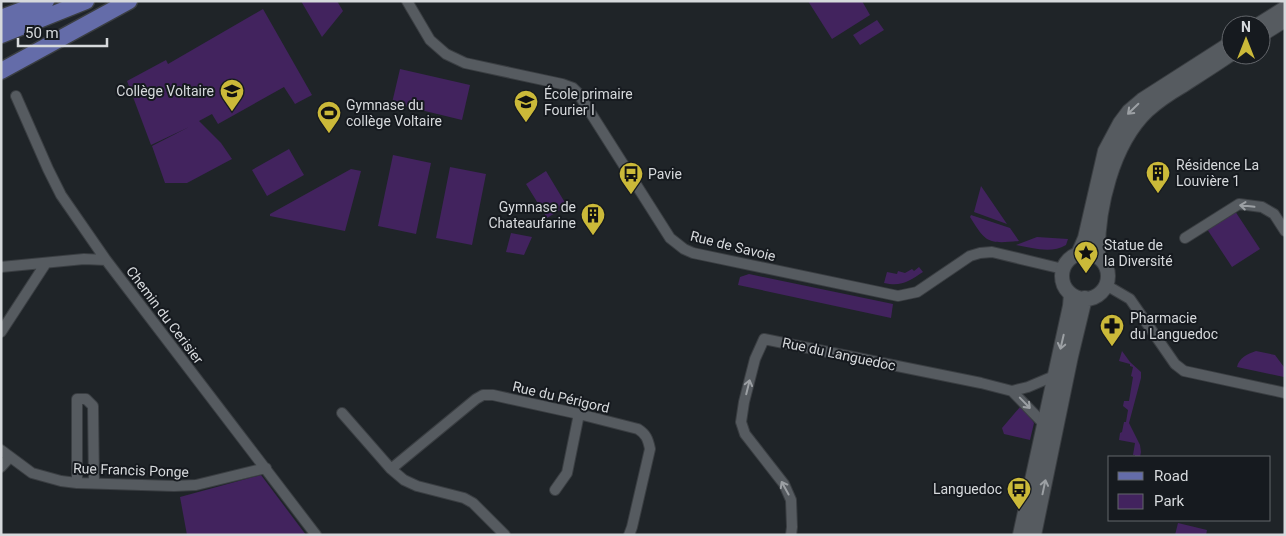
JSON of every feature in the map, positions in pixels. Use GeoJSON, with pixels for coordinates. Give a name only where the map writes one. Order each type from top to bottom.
{"type":"FeatureCollection","features":[{"type":"Feature","properties":{"kind":"main road"},"geometry":{"type":"LineString","coordinates":[[1,18],[46,1]]}},
{"type":"Feature","properties":{"kind":"main road"},"geometry":{"type":"LineString","coordinates":[[1,35],[86,1]]}},
{"type":"Feature","properties":{"kind":"main road"},"geometry":{"type":"LineString","coordinates":[[1,71],[129,1]]}},
{"type":"Feature","properties":{"kind":"street","name":"Rue de Savoie"},"geometry":{"type":"LineString","coordinates":[[407,1],[430,40],[446,54],[465,63],[573,88],[670,238],[692,253],[898,296],[918,292],[970,256],[980,253],[992,252],[1063,270]]}},
{"type":"Feature","properties":{"kind":"street"},"geometry":{"type":"LineString","coordinates":[[1271,17],[1285,8]]}},
{"type":"Feature","properties":{"kind":"street"},"geometry":{"type":"LineString","coordinates":[[1271,29],[1285,20]]}},
{"type":"Feature","properties":{"kind":"street"},"geometry":{"type":"LineString","coordinates":[[1078,254],[1085,238],[1105,151],[1120,123],[1142,100],[1221,49]]}},
{"type":"Feature","properties":{"kind":"street"},"geometry":{"type":"LineString","coordinates":[[1098,256],[1100,220],[1109,178],[1116,157],[1126,137],[1146,112],[1159,101],[1221,61]]}},
{"type":"Feature","properties":{"kind":"street","name":"Chemin du Cerisier"},"geometry":{"type":"LineString","coordinates":[[16,96],[61,195],[106,260],[316,535]]}},
{"type":"Feature","properties":{"kind":"street"},"geometry":{"type":"LineString","coordinates":[[1185,238],[1239,204],[1262,207],[1274,214],[1285,231]]}},
{"type":"Feature","properties":{"kind":"street"},"geometry":{"type":"LineString","coordinates":[[1090,253],[1098,256],[1105,264],[1107,270],[1106,284],[1092,298],[1078,297],[1071,294],[1063,283],[1062,276],[1066,263],[1071,257],[1078,254],[1090,253]]}},
{"type":"Feature","properties":{"kind":"street"},"geometry":{"type":"LineString","coordinates":[[1,267],[84,259],[106,260]]}},
{"type":"Feature","properties":{"kind":"street"},"geometry":{"type":"LineString","coordinates":[[1,332],[46,262]]}},
{"type":"Feature","properties":{"kind":"street"},"geometry":{"type":"LineString","coordinates":[[1106,284],[1130,299],[1175,364],[1184,371],[1285,393]]}},
{"type":"Feature","properties":{"kind":"street"},"geometry":{"type":"LineString","coordinates":[[1020,535],[1070,306],[1071,294]]}},
{"type":"Feature","properties":{"kind":"street"},"geometry":{"type":"LineString","coordinates":[[1034,535],[1085,298]]}},
{"type":"Feature","properties":{"kind":"street","name":"Rue du Languedoc"},"geometry":{"type":"LineString","coordinates":[[790,535],[792,527],[791,500],[784,484],[745,434],[742,427],[741,418],[744,402],[755,359],[764,339],[1012,391]]}},
{"type":"Feature","properties":{"kind":"street"},"geometry":{"type":"LineString","coordinates":[[1012,391],[1028,387],[1054,376]]}},
{"type":"Feature","properties":{"kind":"street"},"geometry":{"type":"LineString","coordinates":[[1012,391],[1044,424]]}},
{"type":"Feature","properties":{"kind":"street","name":"Rue du Périgord"},"geometry":{"type":"LineString","coordinates":[[391,469],[483,395],[493,395],[638,429],[644,433],[649,442],[650,449],[629,535]]}},
{"type":"Feature","properties":{"kind":"street"},"geometry":{"type":"LineString","coordinates":[[77,483],[78,399],[86,399],[93,406],[94,483]]}},
{"type":"Feature","properties":{"kind":"street"},"geometry":{"type":"LineString","coordinates":[[342,413],[391,469],[404,480],[417,486],[454,494],[468,500],[505,535]]}},
{"type":"Feature","properties":{"kind":"street"},"geometry":{"type":"LineString","coordinates":[[555,490],[567,473],[579,414]]}},
{"type":"Feature","properties":{"kind":"street"},"geometry":{"type":"LineString","coordinates":[[1,466],[5,453]]}},
{"type":"Feature","properties":{"kind":"street","name":"Rue Francis Ponge"},"geometry":{"type":"LineString","coordinates":[[5,453],[32,473],[61,481],[77,483],[196,485],[266,468]]}},
{"type":"Feature","properties":{"kind":"green space"},"geometry":{"type":"Polygon","coordinates":[[[301,1],[337,1],[343,11],[322,37],[301,1]]]}},
{"type":"Feature","properties":{"kind":"green space"},"geometry":{"type":"Polygon","coordinates":[[[808,1],[862,1],[870,15],[832,39],[808,1]]]}},
{"type":"Feature","properties":{"kind":"green space"},"geometry":{"type":"Polygon","coordinates":[[[263,9],[312,95],[295,104],[284,87],[218,124],[212,114],[199,121],[221,143],[232,159],[187,183],[165,183],[152,146],[189,127],[151,145],[127,81],[166,60],[168,64],[263,9]]]}},
{"type":"Feature","properties":{"kind":"green space"},"geometry":{"type":"Polygon","coordinates":[[[877,20],[884,30],[860,45],[853,35],[877,20]]]}},
{"type":"Feature","properties":{"kind":"green space"},"geometry":{"type":"Polygon","coordinates":[[[400,69],[470,85],[462,120],[392,103],[400,69]]]}},
{"type":"Feature","properties":{"kind":"green space"},"geometry":{"type":"Polygon","coordinates":[[[289,149],[304,175],[267,196],[252,170],[289,149]]]}},
{"type":"Feature","properties":{"kind":"green space"},"geometry":{"type":"Polygon","coordinates":[[[393,155],[431,163],[416,234],[378,226],[393,155]]]}},
{"type":"Feature","properties":{"kind":"green space"},"geometry":{"type":"Polygon","coordinates":[[[450,167],[486,174],[472,245],[436,238],[450,167]]]}},
{"type":"Feature","properties":{"kind":"green space"},"geometry":{"type":"Polygon","coordinates":[[[351,169],[361,171],[345,231],[270,216],[270,214],[351,169]]]}},
{"type":"Feature","properties":{"kind":"green space"},"geometry":{"type":"Polygon","coordinates":[[[546,171],[567,206],[547,218],[526,184],[546,171]]]}},
{"type":"Feature","properties":{"kind":"green space"},"geometry":{"type":"Polygon","coordinates":[[[981,186],[1007,224],[974,212],[981,186]]]}},
{"type":"Feature","properties":{"kind":"green space"},"geometry":{"type":"Polygon","coordinates":[[[1235,211],[1260,249],[1232,267],[1207,229],[1235,211]]]}},
{"type":"Feature","properties":{"kind":"green space"},"geometry":{"type":"Polygon","coordinates":[[[971,215],[1010,228],[1019,241],[994,242],[989,240],[980,232],[970,217],[971,215]]]}},
{"type":"Feature","properties":{"kind":"green space"},"geometry":{"type":"Polygon","coordinates":[[[511,233],[532,237],[524,255],[506,252],[511,233]]]}},
{"type":"Feature","properties":{"kind":"green space"},"geometry":{"type":"Polygon","coordinates":[[[1037,237],[1068,239],[1066,245],[1048,250],[1016,245],[1037,237]]]}},
{"type":"Feature","properties":{"kind":"green space"},"geometry":{"type":"Polygon","coordinates":[[[919,267],[923,272],[901,284],[884,283],[887,272],[897,274],[898,271],[905,273],[912,269],[914,271],[919,267]]]}},
{"type":"Feature","properties":{"kind":"green space"},"geometry":{"type":"Polygon","coordinates":[[[749,274],[893,304],[891,318],[738,285],[740,277],[749,274]]]}},
{"type":"Feature","properties":{"kind":"green space"},"geometry":{"type":"Polygon","coordinates":[[[1122,351],[1141,372],[1129,423],[1140,445],[1140,456],[1133,455],[1135,443],[1119,440],[1124,422],[1126,422],[1128,410],[1123,406],[1124,401],[1129,401],[1133,367],[1130,364],[1119,361],[1122,351]]]}},
{"type":"Feature","properties":{"kind":"green space"},"geometry":{"type":"Polygon","coordinates":[[[1256,351],[1275,355],[1284,367],[1284,377],[1237,367],[1244,357],[1256,351]]]}},
{"type":"Feature","properties":{"kind":"green space"},"geometry":{"type":"Polygon","coordinates":[[[1020,407],[1034,423],[1030,440],[1004,434],[1002,428],[1020,407]]]}},
{"type":"Feature","properties":{"kind":"green space"},"geometry":{"type":"Polygon","coordinates":[[[261,475],[306,535],[187,535],[180,497],[261,475]]]}},
{"type":"Feature","properties":{"kind":"green space"},"geometry":{"type":"Polygon","coordinates":[[[1178,523],[1207,530],[1206,535],[1175,535],[1178,523]]]}},
{"type":"Feature","properties":{"kind":"place","name":"Collège Voltaire"},"geometry":{"type":"Point","coordinates":[232,112]}},
{"type":"Feature","properties":{"kind":"place","name":"École primaire Fourier I"},"geometry":{"type":"Point","coordinates":[526,123]}},
{"type":"Feature","properties":{"kind":"place","name":"Gymnase du collège Voltaire"},"geometry":{"type":"Point","coordinates":[329,134]}},
{"type":"Feature","properties":{"kind":"place","name":"Résidence La Louvière 1"},"geometry":{"type":"Point","coordinates":[1158,194]}},
{"type":"Feature","properties":{"kind":"place","name":"Pavie"},"geometry":{"type":"Point","coordinates":[631,195]}},
{"type":"Feature","properties":{"kind":"place","name":"Gymnase de Chateaufarine"},"geometry":{"type":"Point","coordinates":[593,236]}},
{"type":"Feature","properties":{"kind":"place","name":"Statue de la Diversité"},"geometry":{"type":"Point","coordinates":[1086,274]}},
{"type":"Feature","properties":{"kind":"place","name":"Pharmacie du Languedoc"},"geometry":{"type":"Point","coordinates":[1112,347]}},
{"type":"Feature","properties":{"kind":"place","name":"Languedoc"},"geometry":{"type":"Point","coordinates":[1019,510]}}]}
